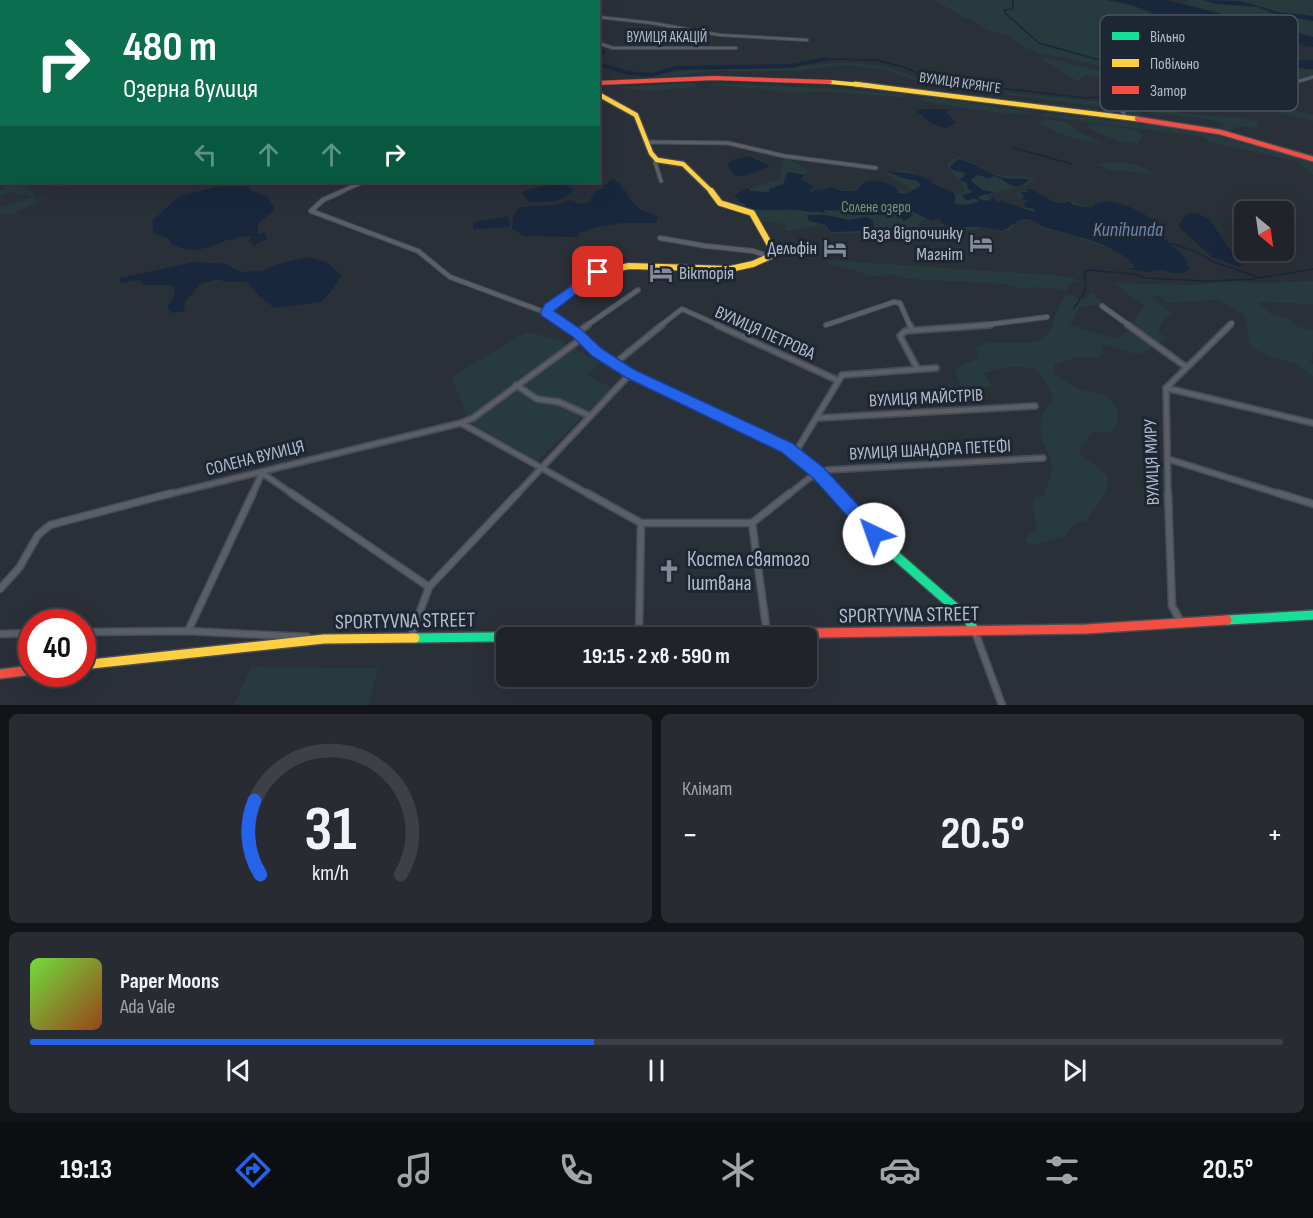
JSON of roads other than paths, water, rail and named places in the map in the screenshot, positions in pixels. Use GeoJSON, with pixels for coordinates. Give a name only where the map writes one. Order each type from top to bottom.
{"type":"FeatureCollection","features":[{"type":"Feature","properties":{"kind":"street"},"geometry":{"type":"LineString","coordinates":[[600,17],[652,23],[720,35],[807,40]]}},
{"type":"Feature","properties":{"kind":"street","name":"ВУЛИЦЯ АКАЦІЙ"},"geometry":{"type":"LineString","coordinates":[[600,44],[613,48],[736,48]]}},
{"type":"Feature","properties":{"kind":"street"},"geometry":{"type":"LineString","coordinates":[[1298,82],[1313,77]]}},
{"type":"Feature","properties":{"kind":"street","name":"ВУЛИЦЯ КРЯНГЕ"},"geometry":{"type":"LineString","coordinates":[[600,83],[706,78],[834,82],[1163,121],[1220,132],[1313,159]]}},
{"type":"Feature","properties":{"kind":"street"},"geometry":{"type":"LineString","coordinates":[[547,313],[549,307],[587,278],[611,267],[653,265],[719,270],[746,266],[775,254],[752,213],[720,203],[713,193],[683,164],[657,160],[651,153],[636,115],[600,95]]}},
{"type":"Feature","properties":{"kind":"street"},"geometry":{"type":"LineString","coordinates":[[1122,111],[1126,118]]}},
{"type":"Feature","properties":{"kind":"street"},"geometry":{"type":"LineString","coordinates":[[647,142],[728,143],[794,158],[876,168]]}},
{"type":"Feature","properties":{"kind":"street"},"geometry":{"type":"LineString","coordinates":[[657,160],[655,162],[661,181]]}},
{"type":"Feature","properties":{"kind":"street"},"geometry":{"type":"LineString","coordinates":[[361,183],[323,200],[311,211],[418,251],[450,277],[547,313],[630,374],[759,433],[795,453],[818,473],[888,549],[967,618],[975,631],[1002,705]]}},
{"type":"Feature","properties":{"kind":"street"},"geometry":{"type":"LineString","coordinates":[[660,238],[671,238],[696,245],[754,251],[771,257]]}},
{"type":"Feature","properties":{"kind":"street","name":"СОЛЕНА ВУЛИЦЯ"},"geometry":{"type":"LineString","coordinates":[[0,589],[17,570],[38,533],[46,525],[262,473],[461,423],[472,418],[638,290]]}},
{"type":"Feature","properties":{"kind":"street"},"geometry":{"type":"LineString","coordinates":[[826,325],[894,302],[900,303],[912,330]]}},
{"type":"Feature","properties":{"kind":"street"},"geometry":{"type":"LineString","coordinates":[[1102,306],[1185,367]]}},
{"type":"Feature","properties":{"kind":"street","name":"ВУЛИЦЯ ПЕТРОВА"},"geometry":{"type":"LineString","coordinates":[[614,364],[682,309],[837,380]]}},
{"type":"Feature","properties":{"kind":"street"},"geometry":{"type":"LineString","coordinates":[[917,368],[900,336],[901,332],[982,326],[1047,317]]}},
{"type":"Feature","properties":{"kind":"street"},"geometry":{"type":"LineString","coordinates":[[1232,323],[1166,388],[1313,423]]}},
{"type":"Feature","properties":{"kind":"street"},"geometry":{"type":"LineString","coordinates":[[795,453],[818,418],[837,380],[848,373],[936,368]]}},
{"type":"Feature","properties":{"kind":"street"},"geometry":{"type":"LineString","coordinates":[[411,636],[429,587],[630,374]]}},
{"type":"Feature","properties":{"kind":"street"},"geometry":{"type":"LineString","coordinates":[[516,385],[537,399],[559,402],[590,416]]}},
{"type":"Feature","properties":{"kind":"street","name":"ВУЛИЦЯ МИРУ"},"geometry":{"type":"LineString","coordinates":[[1166,388],[1171,593],[1172,606],[1183,624]]}},
{"type":"Feature","properties":{"kind":"street","name":"ВУЛИЦЯ МАЙСТРІВ"},"geometry":{"type":"LineString","coordinates":[[818,418],[1035,406]]}},
{"type":"Feature","properties":{"kind":"street"},"geometry":{"type":"LineString","coordinates":[[461,423],[641,523],[752,523],[818,473]]}},
{"type":"Feature","properties":{"kind":"street","name":"ВУЛИЦЯ ШАНДОРА ПЕТЕФІ"},"geometry":{"type":"LineString","coordinates":[[818,473],[827,470],[1043,459]]}},
{"type":"Feature","properties":{"kind":"street"},"geometry":{"type":"LineString","coordinates":[[1168,459],[1313,504]]}},
{"type":"Feature","properties":{"kind":"street"},"geometry":{"type":"LineString","coordinates":[[188,631],[262,473],[429,587]]}},
{"type":"Feature","properties":{"kind":"street"},"geometry":{"type":"LineString","coordinates":[[639,627],[641,523]]}},
{"type":"Feature","properties":{"kind":"street"},"geometry":{"type":"LineString","coordinates":[[752,523],[766,627]]}},
{"type":"Feature","properties":{"kind":"street","name":"SPORTYVNA STREET"},"geometry":{"type":"LineString","coordinates":[[817,633],[1086,629],[1313,615]]}},
{"type":"Feature","properties":{"kind":"street","name":"SPORTYVNA STREET"},"geometry":{"type":"LineString","coordinates":[[96,633],[188,631],[324,639]]}},
{"type":"Feature","properties":{"kind":"street"},"geometry":{"type":"LineString","coordinates":[[0,634],[18,633]]}},
{"type":"Feature","properties":{"kind":"street","name":"SPORTYVNA STREET"},"geometry":{"type":"LineString","coordinates":[[96,663],[324,639],[496,636]]}},
{"type":"Feature","properties":{"kind":"street"},"geometry":{"type":"LineString","coordinates":[[0,674],[18,671]]}},
{"type":"Feature","properties":{"kind":"water"},"geometry":{"type":"Polygon","coordinates":[[[1105,0],[1166,0],[1226,15],[1158,15],[1131,5],[1105,0]]]}},
{"type":"Feature","properties":{"kind":"water"},"geometry":{"type":"Polygon","coordinates":[[[1203,0],[1240,1],[1279,12],[1313,16],[1313,21],[1298,18],[1298,15],[1275,14],[1258,7],[1217,4],[1203,0]]]}},
{"type":"Feature","properties":{"kind":"water"},"geometry":{"type":"Polygon","coordinates":[[[1298,33],[1313,37],[1313,47],[1298,44],[1298,33]]]}},
{"type":"Feature","properties":{"kind":"water"},"geometry":{"type":"Polygon","coordinates":[[[1298,60],[1313,60],[1313,69],[1298,68],[1298,60]]]}},
{"type":"Feature","properties":{"kind":"water"},"geometry":{"type":"Polygon","coordinates":[[[948,109],[946,112],[956,123],[946,128],[933,124],[918,113],[917,111],[948,109]]]}},
{"type":"Feature","properties":{"kind":"water"},"geometry":{"type":"Polygon","coordinates":[[[749,156],[770,166],[744,176],[734,175],[727,164],[732,160],[749,156]]]}},
{"type":"Feature","properties":{"kind":"water","name":"Kunihunda"},"geometry":{"type":"Polygon","coordinates":[[[959,159],[1008,179],[1029,180],[1015,186],[995,176],[989,178],[977,175],[971,180],[972,182],[983,190],[996,192],[979,196],[979,199],[988,201],[994,197],[996,202],[1004,200],[1003,203],[1035,212],[1034,209],[1025,207],[1023,204],[1029,201],[1022,199],[1024,196],[1020,192],[1028,192],[1027,189],[1030,189],[1060,203],[1069,201],[1073,205],[1091,208],[1096,204],[1113,202],[1141,212],[1154,221],[1150,221],[1164,233],[1160,236],[1183,256],[1189,270],[1180,274],[1161,270],[1145,272],[1123,268],[1136,268],[1127,259],[1105,246],[1044,227],[1029,219],[1020,220],[1002,231],[945,225],[940,222],[940,218],[932,221],[909,210],[909,213],[913,215],[904,221],[898,215],[861,215],[849,211],[825,210],[823,211],[826,212],[823,213],[759,210],[744,206],[746,204],[739,202],[734,195],[748,188],[751,191],[769,192],[769,189],[784,184],[784,180],[788,179],[785,178],[788,172],[805,175],[801,179],[814,187],[809,190],[810,192],[832,187],[841,191],[856,191],[862,184],[871,181],[886,183],[899,190],[897,193],[905,194],[921,186],[918,181],[886,171],[912,174],[932,180],[931,183],[954,193],[956,200],[953,202],[960,205],[980,201],[974,198],[967,201],[962,195],[973,192],[968,189],[967,183],[959,180],[965,173],[953,170],[950,166],[959,159]]]}},
{"type":"Feature","properties":{"kind":"water"},"geometry":{"type":"Polygon","coordinates":[[[613,179],[621,185],[640,209],[658,217],[656,223],[621,223],[597,227],[579,233],[576,237],[524,236],[512,229],[513,216],[520,207],[555,205],[571,200],[580,204],[587,203],[598,190],[604,188],[603,186],[613,179]]]}},
{"type":"Feature","properties":{"kind":"water"},"geometry":{"type":"Polygon","coordinates":[[[550,184],[565,184],[573,189],[559,200],[547,202],[529,202],[522,192],[550,184]]]}},
{"type":"Feature","properties":{"kind":"water"},"geometry":{"type":"Polygon","coordinates":[[[215,187],[248,187],[253,192],[268,197],[275,209],[258,224],[258,234],[265,233],[267,239],[253,246],[252,242],[248,242],[252,236],[240,237],[192,250],[170,243],[169,238],[154,234],[152,221],[178,197],[215,187]]]}},
{"type":"Feature","properties":{"kind":"water"},"geometry":{"type":"Polygon","coordinates":[[[1197,213],[1209,219],[1234,255],[1234,261],[1238,261],[1241,265],[1240,267],[1212,257],[1181,229],[1179,224],[1188,214],[1197,213]]]}},
{"type":"Feature","properties":{"kind":"water"},"geometry":{"type":"Polygon","coordinates":[[[807,215],[825,215],[849,220],[867,217],[873,221],[874,229],[831,232],[825,225],[809,221],[807,215]]]}},
{"type":"Feature","properties":{"kind":"water"},"geometry":{"type":"Polygon","coordinates":[[[508,216],[510,227],[473,229],[473,222],[508,216]]]}},
{"type":"Feature","properties":{"kind":"water"},"geometry":{"type":"Polygon","coordinates":[[[308,257],[326,262],[342,275],[321,302],[275,308],[261,298],[247,282],[225,282],[218,279],[200,284],[185,302],[184,311],[172,313],[167,307],[173,298],[175,288],[171,285],[144,285],[139,280],[120,283],[120,278],[195,262],[227,264],[243,272],[262,271],[278,264],[308,257]]]}},
{"type":"Feature","properties":{"kind":"waterway"},"geometry":{"type":"LineString","coordinates":[[1013,0],[1013,9],[1004,10],[1005,13],[1039,43],[1100,59]]}},
{"type":"Feature","properties":{"kind":"waterway"},"geometry":{"type":"LineString","coordinates":[[600,48],[603,53],[600,55]]}},
{"type":"Feature","properties":{"kind":"waterway"},"geometry":{"type":"LineString","coordinates":[[828,59],[876,60],[904,67],[935,81],[1086,98],[1100,97]]}},
{"type":"Feature","properties":{"kind":"waterway"},"geometry":{"type":"LineString","coordinates":[[600,65],[628,73],[652,75],[675,68],[790,66],[828,59]]}},
{"type":"Feature","properties":{"kind":"waterway"},"geometry":{"type":"LineString","coordinates":[[1014,148],[1072,164]]}},
{"type":"Feature","properties":{"kind":"waterway"},"geometry":{"type":"LineString","coordinates":[[1171,243],[1197,252],[1214,262],[1258,277]]}},
{"type":"Feature","properties":{"kind":"waterway"},"geometry":{"type":"LineString","coordinates":[[1074,308],[1085,287],[1084,273],[1089,270],[1134,274],[1145,278],[1206,281],[1253,279],[1313,269]]}},
{"type":"Feature","properties":{"kind":"place","name":"База відпочинку Магніт"},"geometry":{"type":"Point","coordinates":[981,243]}},
{"type":"Feature","properties":{"kind":"place","name":"Дельфін"},"geometry":{"type":"Point","coordinates":[835,248]}},
{"type":"Feature","properties":{"kind":"place","name":"Вікторія"},"geometry":{"type":"Point","coordinates":[661,273]}},
{"type":"Feature","properties":{"kind":"place","name":"Костел святого Іштвана"},"geometry":{"type":"Point","coordinates":[669,571]}},
{"type":"Feature","properties":{"kind":"park label","name":"Солене озеро"},"geometry":{"type":"Point","coordinates":[876,207]}}]}
